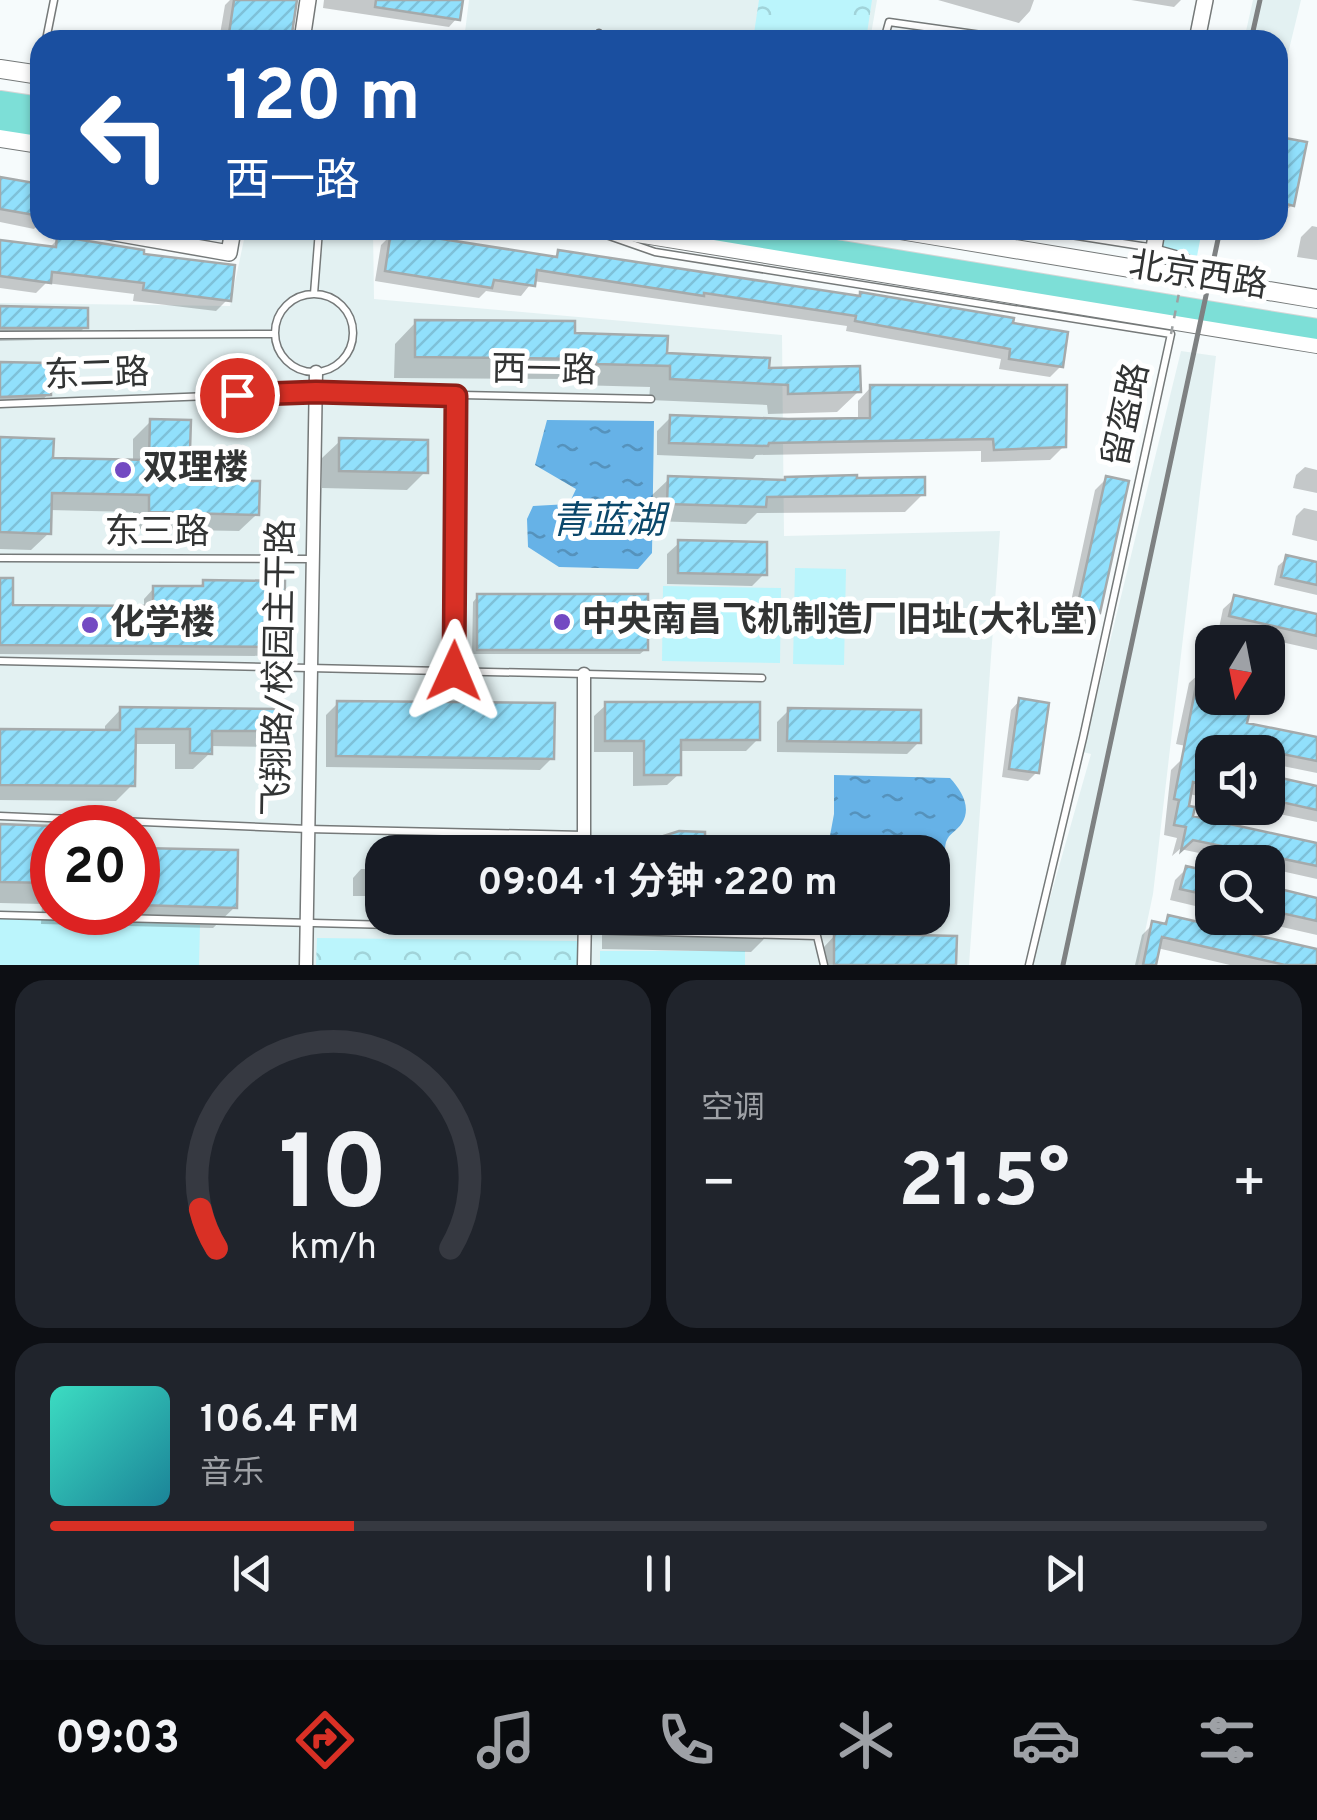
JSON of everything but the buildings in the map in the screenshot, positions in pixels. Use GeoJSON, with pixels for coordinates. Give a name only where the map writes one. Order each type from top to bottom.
{"type":"FeatureCollection","features":[{"type":"Feature","properties":{"kind":"main road"},"geometry":{"type":"LineString","coordinates":[[0,69],[30,74]]}},
{"type":"Feature","properties":{"kind":"main road"},"geometry":{"type":"LineString","coordinates":[[0,101],[30,106]]}},
{"type":"Feature","properties":{"kind":"main road"},"geometry":{"type":"LineString","coordinates":[[0,120],[30,124]]}},
{"type":"Feature","properties":{"kind":"main road"},"geometry":{"type":"LineString","coordinates":[[0,138],[30,142]]}},
{"type":"Feature","properties":{"kind":"main road"},"geometry":{"type":"LineString","coordinates":[[680,240],[1317,344]]}},
{"type":"Feature","properties":{"kind":"main road","name":"北京西路"},"geometry":{"type":"LineString","coordinates":[[774,240],[1317,330]]}},
{"type":"Feature","properties":{"kind":"main road","name":"北京西路"},"geometry":{"type":"LineString","coordinates":[[857,240],[1317,316]]}},
{"type":"Feature","properties":{"kind":"main road"},"geometry":{"type":"LineString","coordinates":[[960,240],[1317,299]]}},
{"type":"Feature","properties":{"kind":"street"},"geometry":{"type":"LineString","coordinates":[[304,30],[308,0]]}},
{"type":"Feature","properties":{"kind":"street"},"geometry":{"type":"LineString","coordinates":[[1199,30],[1205,0]]}},
{"type":"Feature","properties":{"kind":"street"},"geometry":{"type":"LineString","coordinates":[[155,240],[229,253],[231,240]]}},
{"type":"Feature","properties":{"kind":"street"},"geometry":{"type":"LineString","coordinates":[[1154,248],[1156,240]]}},
{"type":"Feature","properties":{"kind":"street","name":"飞翔路/校园主干路"},"geometry":{"type":"LineString","coordinates":[[306,965],[316,372]]}},
{"type":"Feature","properties":{"kind":"street"},"geometry":{"type":"LineString","coordinates":[[584,674],[584,835]]}},
{"type":"Feature","properties":{"kind":"street"},"geometry":{"type":"LineString","coordinates":[[584,965],[585,935]]}},
{"type":"Feature","properties":{"kind":"lane"},"geometry":{"type":"LineString","coordinates":[[48,30],[54,0]]}},
{"type":"Feature","properties":{"kind":"lane"},"geometry":{"type":"LineString","coordinates":[[886,30],[888,22],[945,30]]}},
{"type":"Feature","properties":{"kind":"lane"},"geometry":{"type":"LineString","coordinates":[[314,294],[318,240]]}},
{"type":"Feature","properties":{"kind":"lane","name":"留盔路"},"geometry":{"type":"LineString","coordinates":[[621,240],[655,252],[1171,334],[1029,965]]}},
{"type":"Feature","properties":{"kind":"lane"},"geometry":{"type":"LineString","coordinates":[[1103,240],[1186,256]]}},
{"type":"Feature","properties":{"kind":"lane"},"geometry":{"type":"LineString","coordinates":[[314,294],[339,304],[348,314],[352,339],[340,362],[316,372],[292,366],[283,358],[274,334],[276,322],[291,302],[314,294]]}},
{"type":"Feature","properties":{"kind":"lane"},"geometry":{"type":"LineString","coordinates":[[0,335],[274,334]]}},
{"type":"Feature","properties":{"kind":"lane","name":"西一路"},"geometry":{"type":"LineString","coordinates":[[316,392],[651,400]]}},
{"type":"Feature","properties":{"kind":"lane","name":"东二路"},"geometry":{"type":"LineString","coordinates":[[0,404],[316,392]]}},
{"type":"Feature","properties":{"kind":"lane"},"geometry":{"type":"LineString","coordinates":[[454,671],[456,396]]}},
{"type":"Feature","properties":{"kind":"lane","name":"东三路"},"geometry":{"type":"LineString","coordinates":[[0,558],[314,560]]}},
{"type":"Feature","properties":{"kind":"lane"},"geometry":{"type":"LineString","coordinates":[[0,661],[762,678]]}},
{"type":"Feature","properties":{"kind":"lane"},"geometry":{"type":"LineString","coordinates":[[0,816],[584,835]]}},
{"type":"Feature","properties":{"kind":"lane"},"geometry":{"type":"LineString","coordinates":[[0,915],[365,926]]}},
{"type":"Feature","properties":{"kind":"lane"},"geometry":{"type":"LineString","coordinates":[[796,935],[817,936],[824,965]]}},
{"type":"Feature","properties":{"kind":"path"},"geometry":{"type":"LineString","coordinates":[[1171,334],[1186,256]]}},
{"type":"Feature","properties":{"kind":"shaded area"},"geometry":{"type":"Polygon","coordinates":[[[469,0],[877,0],[872,30],[465,30],[469,0]]]}},
{"type":"Feature","properties":{"kind":"shaded area"},"geometry":{"type":"Polygon","coordinates":[[[1253,0],[1301,0],[1288,54],[1288,30],[1246,30],[1253,0]]]}},
{"type":"Feature","properties":{"kind":"shaded area"},"geometry":{"type":"Polygon","coordinates":[[[244,240],[373,240],[374,299],[782,335],[784,536],[1000,531],[969,965],[0,965],[0,303],[230,306],[244,240]]]}},
{"type":"Feature","properties":{"kind":"shaded area"},"geometry":{"type":"Polygon","coordinates":[[[1181,351],[1216,356],[1153,894],[1138,965],[1031,965],[1091,754],[1083,752],[1181,351]]]}},
{"type":"Feature","properties":{"kind":"green space"},"geometry":{"type":"Polygon","coordinates":[[[759,0],[872,0],[868,30],[754,30],[759,0]]]}},
{"type":"Feature","properties":{"kind":"green space"},"geometry":{"type":"Polygon","coordinates":[[[777,0],[853,0],[848,30],[772,30],[777,0]]]}},
{"type":"Feature","properties":{"kind":"green space"},"geometry":{"type":"Polygon","coordinates":[[[1163,240],[1200,240],[1194,272],[1158,265],[1163,240]]]}},
{"type":"Feature","properties":{"kind":"green space"},"geometry":{"type":"Polygon","coordinates":[[[795,568],[846,569],[844,665],[793,664],[795,568]]]}},
{"type":"Feature","properties":{"kind":"green space"},"geometry":{"type":"Polygon","coordinates":[[[663,586],[781,588],[780,663],[662,661],[663,586]]]}},
{"type":"Feature","properties":{"kind":"green space"},"geometry":{"type":"Polygon","coordinates":[[[0,918],[30,919],[30,935],[160,935],[160,924],[200,925],[199,965],[0,965],[0,918]]]}},
{"type":"Feature","properties":{"kind":"green space"},"geometry":{"type":"Polygon","coordinates":[[[317,938],[578,941],[578,965],[316,965],[317,938]]]}},
{"type":"Feature","properties":{"kind":"green space"},"geometry":{"type":"Polygon","coordinates":[[[600,951],[745,951],[745,965],[600,965],[600,951]]]}},
{"type":"Feature","properties":{"kind":"water","name":"青蓝湖"},"geometry":{"type":"Polygon","coordinates":[[[547,420],[654,421],[652,553],[638,569],[559,567],[528,547],[527,519],[533,506],[569,504],[576,489],[535,465],[547,420]]]}},
{"type":"Feature","properties":{"kind":"water"},"geometry":{"type":"Polygon","coordinates":[[[834,775],[950,778],[964,799],[966,811],[962,823],[950,835],[830,835],[834,775]]]}},
{"type":"Feature","properties":{"kind":"railway"},"geometry":{"type":"LineString","coordinates":[[1253,30],[1260,0]]}},
{"type":"Feature","properties":{"kind":"railway"},"geometry":{"type":"LineString","coordinates":[[1063,965],[1218,240]]}},
{"type":"Feature","properties":{"kind":"place","name":"双理楼"},"geometry":{"type":"Point","coordinates":[123,470]}},
{"type":"Feature","properties":{"kind":"place","name":"中央南昌飞机制造厂旧址(大礼堂)"},"geometry":{"type":"Point","coordinates":[562,622]}},
{"type":"Feature","properties":{"kind":"place","name":"化学楼"},"geometry":{"type":"Point","coordinates":[90,625]}},
{"type":"Feature","properties":{"kind":"route"},"geometry":{"type":"LineString","coordinates":[[237,395],[316,392],[456,396],[454,671]]}}]}
